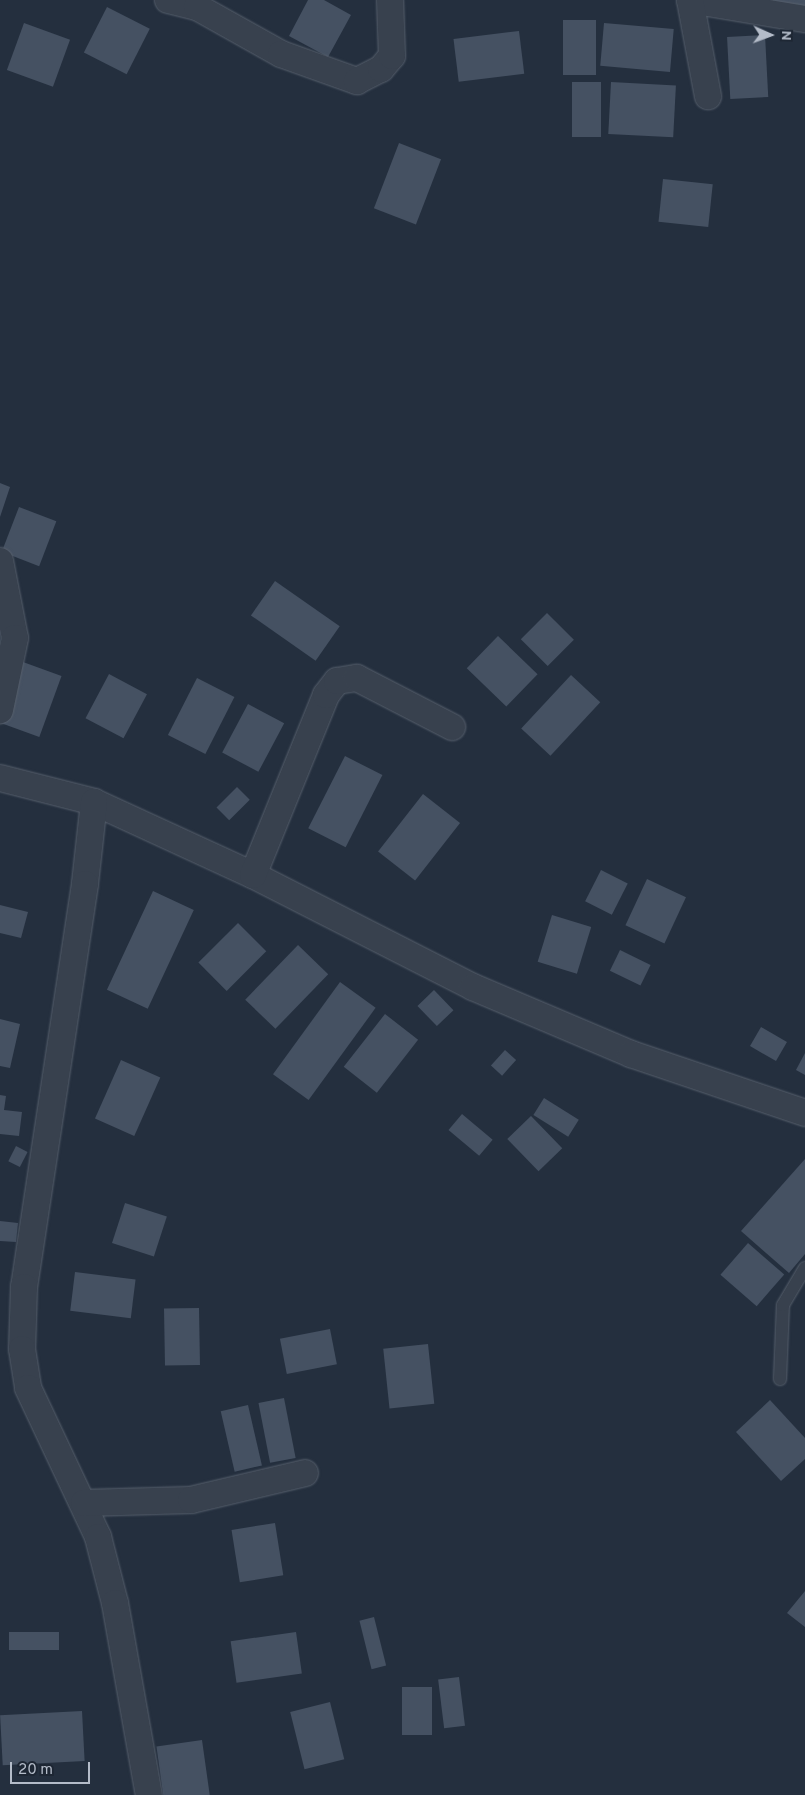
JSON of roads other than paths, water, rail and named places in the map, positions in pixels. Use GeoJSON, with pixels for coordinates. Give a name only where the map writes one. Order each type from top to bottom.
{"type":"FeatureCollection","features":[{"type":"Feature","properties":{"kind":"street"},"geometry":{"type":"LineString","coordinates":[[168,0],[197,6],[281,54],[357,81],[381,69],[392,56],[390,0]]}},
{"type":"Feature","properties":{"kind":"street"},"geometry":{"type":"LineString","coordinates":[[708,96],[690,0],[805,19]]}},
{"type":"Feature","properties":{"kind":"street"},"geometry":{"type":"LineString","coordinates":[[0,562],[15,638],[0,710]]}},
{"type":"Feature","properties":{"kind":"street"},"geometry":{"type":"LineString","coordinates":[[253,875],[326,695],[337,681],[357,678],[452,727]]}},
{"type":"Feature","properties":{"kind":"street"},"geometry":{"type":"LineString","coordinates":[[0,778],[94,802],[253,875],[473,987],[631,1054],[805,1113]]}},
{"type":"Feature","properties":{"kind":"street"},"geometry":{"type":"LineString","coordinates":[[94,802],[85,884],[24,1287],[22,1349],[28,1388],[84,1503],[98,1537],[116,1603],[149,1795]]}},
{"type":"Feature","properties":{"kind":"street"},"geometry":{"type":"LineString","coordinates":[[84,1503],[191,1500],[305,1473]]}},
{"type":"Feature","properties":{"kind":"lane"},"geometry":{"type":"LineString","coordinates":[[780,1378],[782,1305],[805,1268]]}}]}
